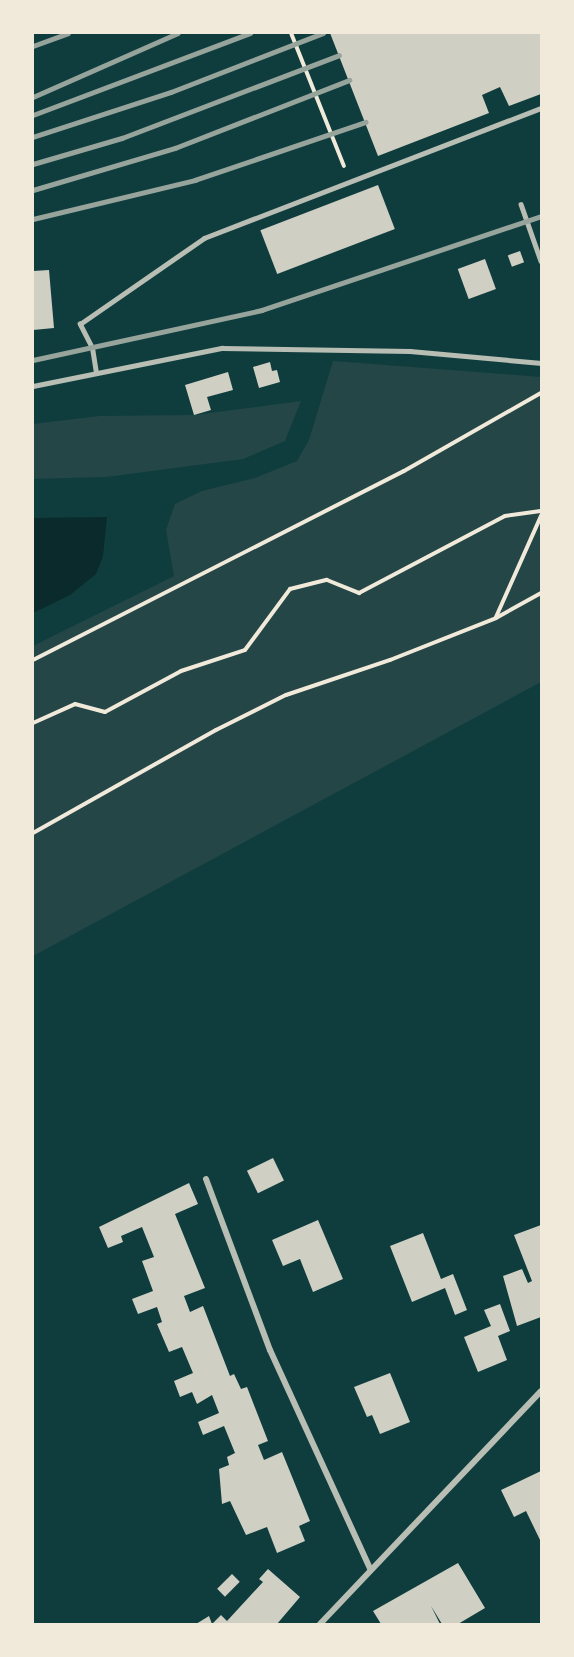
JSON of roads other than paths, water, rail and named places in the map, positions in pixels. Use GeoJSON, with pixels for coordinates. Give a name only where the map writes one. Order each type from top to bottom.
{"type":"FeatureCollection","features":[{"type":"Feature","properties":{"kind":"street"},"geometry":{"type":"LineString","coordinates":[[206,1179],[270,1350],[370,1568]]}},
{"type":"Feature","properties":{"kind":"street"},"geometry":{"type":"LineString","coordinates":[[320,1624],[370,1568],[541,1390]]}},
{"type":"Feature","properties":{"kind":"lane"},"geometry":{"type":"LineString","coordinates":[[96,373],[92,348],[81,324],[204,238],[349,180],[541,108]]}},
{"type":"Feature","properties":{"kind":"lane"},"geometry":{"type":"LineString","coordinates":[[521,204],[541,261]]}},
{"type":"Feature","properties":{"kind":"lane"},"geometry":{"type":"LineString","coordinates":[[33,386],[222,348],[410,351],[541,363]]}},
{"type":"Feature","properties":{"kind":"railway"},"geometry":{"type":"LineString","coordinates":[[33,46],[68,33]]}},
{"type":"Feature","properties":{"kind":"railway"},"geometry":{"type":"LineString","coordinates":[[33,97],[178,33]]}},
{"type":"Feature","properties":{"kind":"railway"},"geometry":{"type":"LineString","coordinates":[[33,115],[250,33]]}},
{"type":"Feature","properties":{"kind":"railway"},"geometry":{"type":"LineString","coordinates":[[33,137],[171,92],[323,33]]}},
{"type":"Feature","properties":{"kind":"railway"},"geometry":{"type":"LineString","coordinates":[[33,164],[122,138],[339,55]]}},
{"type":"Feature","properties":{"kind":"railway"},"geometry":{"type":"LineString","coordinates":[[33,190],[175,148],[349,80]]}},
{"type":"Feature","properties":{"kind":"railway"},"geometry":{"type":"LineString","coordinates":[[33,219],[195,180],[365,122]]}},
{"type":"Feature","properties":{"kind":"railway"},"geometry":{"type":"LineString","coordinates":[[33,360],[262,310],[541,216]]}}]}
